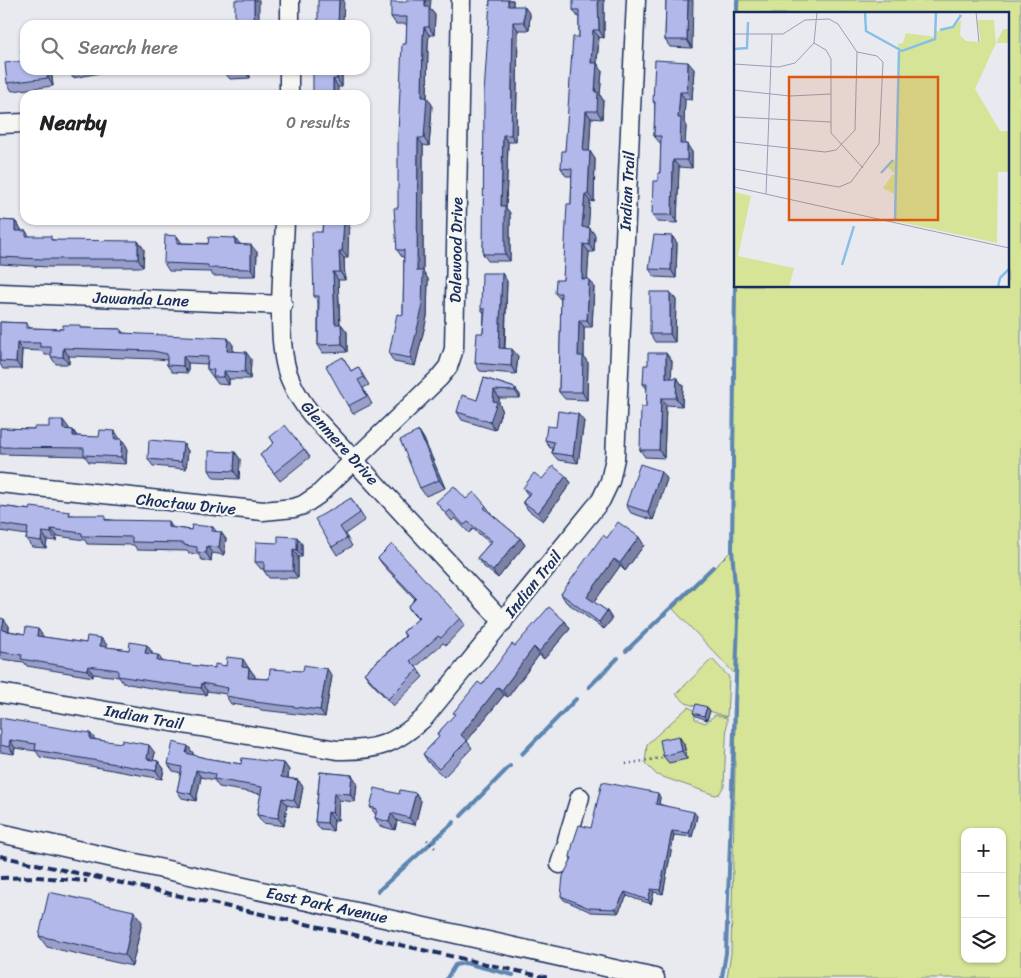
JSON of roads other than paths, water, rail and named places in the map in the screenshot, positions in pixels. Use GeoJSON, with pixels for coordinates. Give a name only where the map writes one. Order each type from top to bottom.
{"type":"FeatureCollection","features":[{"type":"Feature","properties":{"kind":"street"},"geometry":{"type":"LineString","coordinates":[[290,0],[290,20]]}},
{"type":"Feature","properties":{"kind":"street","name":"Dalewood Drive"},"geometry":{"type":"LineString","coordinates":[[355,460],[438,378],[453,358],[462,0]]}},
{"type":"Feature","properties":{"kind":"street","name":"Indian Trail"},"geometry":{"type":"LineString","coordinates":[[0,693],[337,750],[374,749],[393,743],[424,718],[601,500],[613,470],[636,0]]}},
{"type":"Feature","properties":{"kind":"street"},"geometry":{"type":"LineString","coordinates":[[289,75],[289,90]]}},
{"type":"Feature","properties":{"kind":"street"},"geometry":{"type":"LineString","coordinates":[[0,124],[20,123]]}},
{"type":"Feature","properties":{"kind":"street","name":"Glenmere Drive"},"geometry":{"type":"LineString","coordinates":[[285,225],[283,354],[289,377],[299,398],[312,415],[503,622]]}},
{"type":"Feature","properties":{"kind":"street","name":"Jawanda Lane"},"geometry":{"type":"LineString","coordinates":[[0,294],[283,305]]}},
{"type":"Feature","properties":{"kind":"street","name":"Choctaw Drive"},"geometry":{"type":"LineString","coordinates":[[0,484],[241,510],[285,510],[303,505],[318,495],[355,460]]}},
{"type":"Feature","properties":{"kind":"street"},"geometry":{"type":"LineString","coordinates":[[564,851],[580,797]]}},
{"type":"Feature","properties":{"kind":"street","name":"East Park Avenue"},"geometry":{"type":"LineString","coordinates":[[0,833],[655,978]]}},
{"type":"Feature","properties":{"kind":"waterway"},"geometry":{"type":"LineString","coordinates":[[737,0],[737,12]]}},
{"type":"Feature","properties":{"kind":"waterway"},"geometry":{"type":"LineString","coordinates":[[722,977],[726,953],[738,621],[732,550],[735,288]]}},
{"type":"Feature","properties":{"kind":"waterway"},"geometry":{"type":"LineString","coordinates":[[626,651],[713,567]]}},
{"type":"Feature","properties":{"kind":"waterway"},"geometry":{"type":"LineString","coordinates":[[589,687],[618,658]]}},
{"type":"Feature","properties":{"kind":"waterway"},"geometry":{"type":"LineString","coordinates":[[522,754],[576,699]]}},
{"type":"Feature","properties":{"kind":"waterway"},"geometry":{"type":"LineString","coordinates":[[461,816],[510,766]]}},
{"type":"Feature","properties":{"kind":"waterway"},"geometry":{"type":"LineString","coordinates":[[378,891],[454,822]]}},
{"type":"Feature","properties":{"kind":"waterway"},"geometry":{"type":"LineString","coordinates":[[447,978],[455,965],[465,963],[513,975]]}},
{"type":"Feature","properties":{"kind":"railway"},"geometry":{"type":"LineString","coordinates":[[0,856],[549,978]]}},
{"type":"Feature","properties":{"kind":"railway"},"geometry":{"type":"LineString","coordinates":[[0,878],[37,877],[87,881]]}}]}
